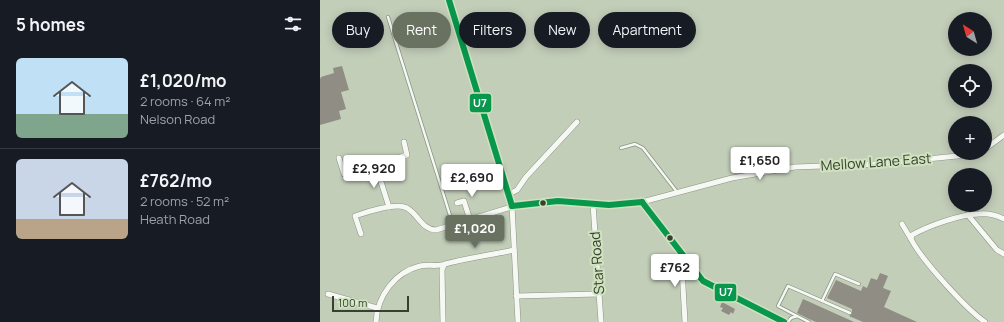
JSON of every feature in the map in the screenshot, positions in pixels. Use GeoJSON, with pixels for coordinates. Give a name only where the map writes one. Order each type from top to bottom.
{"type":"FeatureCollection","features":[{"type":"Feature","properties":{"kind":"street"},"geometry":{"type":"LineString","coordinates":[[449,0],[512,206],[518,322]]}},
{"type":"Feature","properties":{"kind":"street"},"geometry":{"type":"LineString","coordinates":[[509,194],[517,190],[526,177],[577,122]]}},
{"type":"Feature","properties":{"kind":"street"},"geometry":{"type":"LineString","coordinates":[[992,144],[1004,135]]}},
{"type":"Feature","properties":{"kind":"street"},"geometry":{"type":"LineString","coordinates":[[339,158],[344,174],[376,166],[408,155],[404,142]]}},
{"type":"Feature","properties":{"kind":"street","name":"Mellow Lane East"},"geometry":{"type":"LineString","coordinates":[[388,207],[399,205],[407,208],[423,224],[433,230],[512,206],[558,201],[594,204],[642,202],[732,178],[795,167],[878,164],[948,157]]}},
{"type":"Feature","properties":{"kind":"street"},"geometry":{"type":"LineString","coordinates":[[361,234],[355,216],[388,207],[376,166]]}},
{"type":"Feature","properties":{"kind":"street"},"geometry":{"type":"LineString","coordinates":[[457,203],[464,201],[470,220]]}},
{"type":"Feature","properties":{"kind":"street"},"geometry":{"type":"LineString","coordinates":[[642,202],[686,261],[703,281],[784,322]]}},
{"type":"Feature","properties":{"kind":"street","name":"Star Road"},"geometry":{"type":"LineString","coordinates":[[594,204],[601,322]]}},
{"type":"Feature","properties":{"kind":"street"},"geometry":{"type":"LineString","coordinates":[[911,239],[912,235],[920,231],[968,215],[987,214],[1004,219]]}},
{"type":"Feature","properties":{"kind":"street"},"geometry":{"type":"LineString","coordinates":[[968,215],[996,250],[1004,254]]}},
{"type":"Feature","properties":{"kind":"street"},"geometry":{"type":"LineString","coordinates":[[902,224],[917,249],[970,309],[985,322]]}},
{"type":"Feature","properties":{"kind":"street"},"geometry":{"type":"LineString","coordinates":[[376,322],[377,308],[387,290],[402,274],[420,266],[444,265],[514,250]]}},
{"type":"Feature","properties":{"kind":"street"},"geometry":{"type":"LineString","coordinates":[[685,322],[682,270],[686,261]]}},
{"type":"Feature","properties":{"kind":"street"},"geometry":{"type":"LineString","coordinates":[[443,322],[442,270],[444,265]]}},
{"type":"Feature","properties":{"kind":"street"},"geometry":{"type":"LineString","coordinates":[[328,294],[377,308]]}},
{"type":"Feature","properties":{"kind":"street"},"geometry":{"type":"LineString","coordinates":[[516,296],[599,294]]}},
{"type":"Feature","properties":{"kind":"lane"},"geometry":{"type":"LineString","coordinates":[[388,17],[453,225]]}},
{"type":"Feature","properties":{"kind":"lane"},"geometry":{"type":"LineString","coordinates":[[621,148],[635,144],[643,148],[677,192]]}},
{"type":"Feature","properties":{"kind":"lane"},"geometry":{"type":"LineString","coordinates":[[822,301],[835,274],[859,284]]}},
{"type":"Feature","properties":{"kind":"lane"},"geometry":{"type":"LineString","coordinates":[[809,322],[778,306],[788,286],[850,313]]}},
{"type":"Feature","properties":{"kind":"lane"},"geometry":{"type":"LineString","coordinates":[[788,322],[791,318],[797,316]]}},
{"type":"Feature","properties":{"kind":"path"},"geometry":{"type":"LineString","coordinates":[[320,48],[365,0]]}},
{"type":"Feature","properties":{"kind":"path"},"geometry":{"type":"LineString","coordinates":[[736,322],[734,319],[742,301]]}},
{"type":"Feature","properties":{"kind":"building"},"geometry":{"type":"Polygon","coordinates":[[[342,66],[349,90],[341,92],[346,109],[339,111],[341,119],[320,125],[320,79],[321,77],[334,73],[333,68],[342,66]]]}},
{"type":"Feature","properties":{"kind":"building"},"geometry":{"type":"Polygon","coordinates":[[[880,273],[888,276],[883,288],[891,291],[884,307],[917,322],[863,322],[849,316],[852,314],[852,309],[827,298],[836,280],[861,291],[863,286],[867,288],[871,278],[877,280],[880,273]]]}},
{"type":"Feature","properties":{"kind":"building"},"geometry":{"type":"Polygon","coordinates":[[[803,299],[854,322],[816,322],[809,319],[797,313],[803,299]]]}},
{"type":"Feature","properties":{"kind":"building"},"geometry":{"type":"Polygon","coordinates":[[[722,302],[735,309],[733,314],[731,312],[729,315],[721,311],[723,308],[720,307],[722,302]]]}},
{"type":"Feature","properties":{"kind":"transit line","name":"U7"},"geometry":{"type":"LineString","coordinates":[[449,0],[512,206]]}},
{"type":"Feature","properties":{"kind":"transit line","name":"U7"},"geometry":{"type":"LineString","coordinates":[[512,206],[558,201],[609,205],[642,202]]}},
{"type":"Feature","properties":{"kind":"transit line","name":"U7"},"geometry":{"type":"LineString","coordinates":[[642,202],[703,281],[784,322]]}}]}
